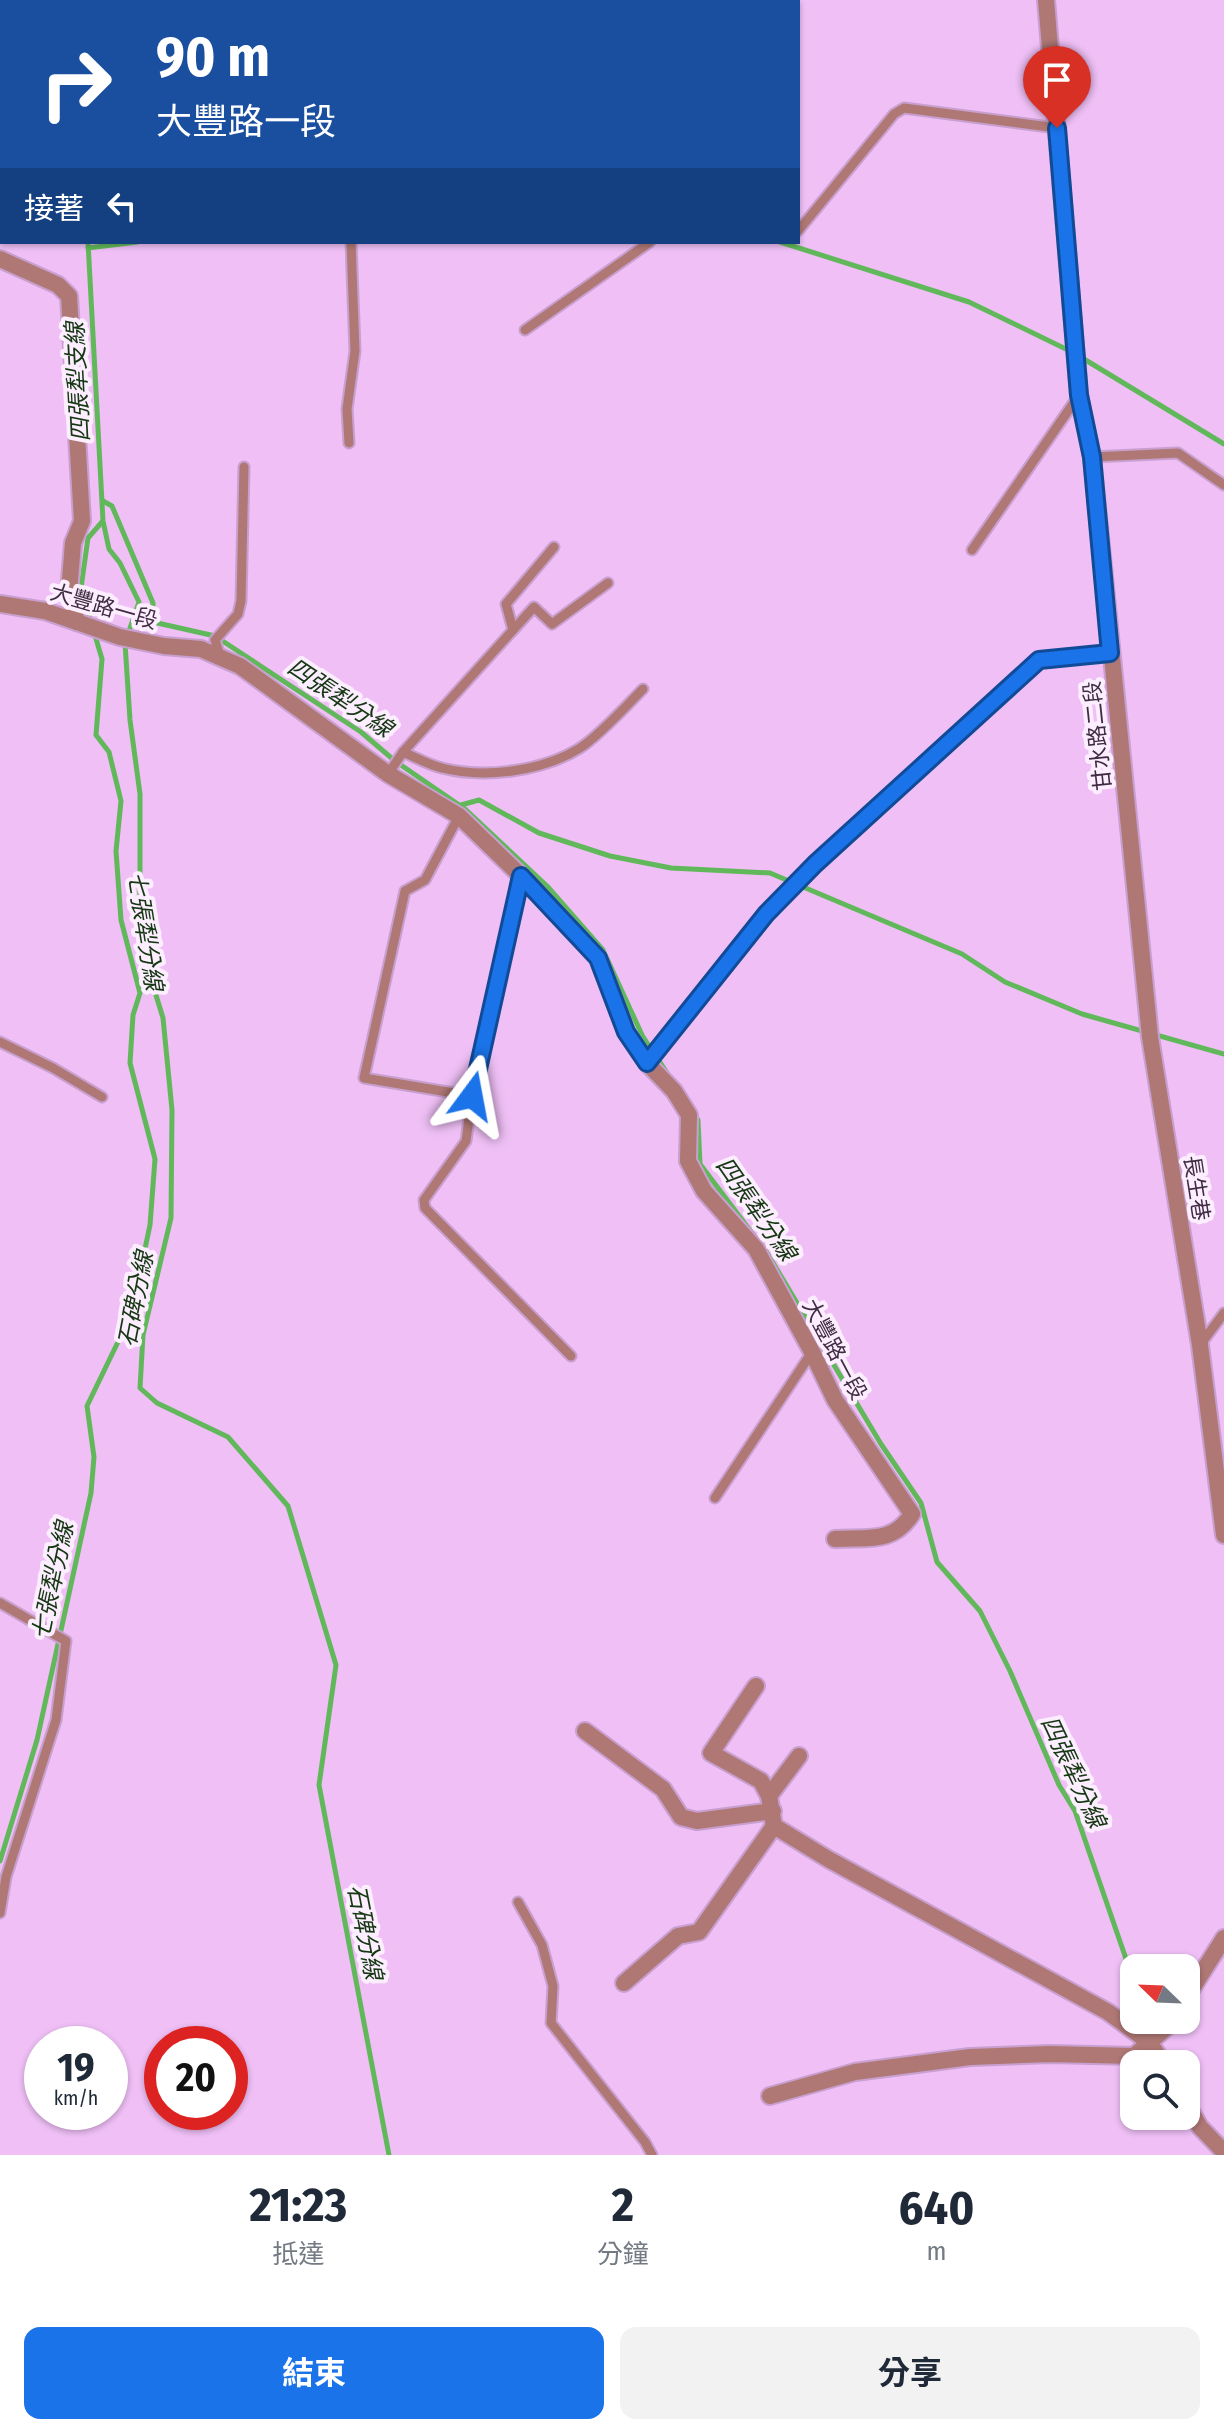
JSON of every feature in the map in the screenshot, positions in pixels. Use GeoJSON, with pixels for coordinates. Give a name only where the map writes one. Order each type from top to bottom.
{"type":"FeatureCollection","features":[{"type":"Feature","properties":{"kind":"street","name":"甘水路二段"},"geometry":{"type":"LineString","coordinates":[[1046,0],[1079,395],[1092,457],[1150,1037]]}},
{"type":"Feature","properties":{"kind":"street"},"geometry":{"type":"LineString","coordinates":[[0,259],[58,285],[69,296],[82,521],[73,543],[69,592],[77,622]]}},
{"type":"Feature","properties":{"kind":"street","name":"大豐路一段"},"geometry":{"type":"LineString","coordinates":[[0,604],[45,611],[120,637],[164,646],[201,649],[240,666],[388,774],[459,816],[598,958],[626,1032],[647,1063],[674,1091],[689,1115],[688,1161],[704,1191],[756,1249],[835,1400],[912,1514],[904,1527],[891,1535],[835,1539]]}},
{"type":"Feature","properties":{"kind":"street","name":"長生巷"},"geometry":{"type":"LineString","coordinates":[[1150,1037],[1200,1345],[1224,1535]]}},
{"type":"Feature","properties":{"kind":"street"},"geometry":{"type":"LineString","coordinates":[[756,1686],[711,1753],[761,1781],[772,1811],[828,1859],[1108,2012],[1149,2042],[1154,2050]]}},
{"type":"Feature","properties":{"kind":"street"},"geometry":{"type":"LineString","coordinates":[[585,1731],[663,1789],[681,1817],[697,1821],[772,1811]]}},
{"type":"Feature","properties":{"kind":"street"},"geometry":{"type":"LineString","coordinates":[[624,1983],[678,1936],[699,1932],[772,1811],[799,1756]]}},
{"type":"Feature","properties":{"kind":"street"},"geometry":{"type":"LineString","coordinates":[[1200,1976],[1224,1938]]}},
{"type":"Feature","properties":{"kind":"street"},"geometry":{"type":"LineString","coordinates":[[770,2096],[855,2072],[970,2057],[1050,2054],[1134,2056],[1159,2034]]}},
{"type":"Feature","properties":{"kind":"street"},"geometry":{"type":"LineString","coordinates":[[1200,2127],[1224,2152]]}},
{"type":"Feature","properties":{"kind":"lane"},"geometry":{"type":"LineString","coordinates":[[800,229],[894,114],[904,108],[1057,128]]}},
{"type":"Feature","properties":{"kind":"lane"},"geometry":{"type":"LineString","coordinates":[[349,443],[347,409],[355,351],[351,244]]}},
{"type":"Feature","properties":{"kind":"lane"},"geometry":{"type":"LineString","coordinates":[[525,330],[647,244]]}},
{"type":"Feature","properties":{"kind":"lane"},"geometry":{"type":"LineString","coordinates":[[972,550],[1079,395]]}},
{"type":"Feature","properties":{"kind":"lane"},"geometry":{"type":"LineString","coordinates":[[1092,457],[1178,453],[1224,485]]}},
{"type":"Feature","properties":{"kind":"lane"},"geometry":{"type":"LineString","coordinates":[[220,656],[215,640],[238,614],[241,601],[244,467]]}},
{"type":"Feature","properties":{"kind":"lane"},"geometry":{"type":"LineString","coordinates":[[513,630],[506,604],[554,547]]}},
{"type":"Feature","properties":{"kind":"lane"},"geometry":{"type":"LineString","coordinates":[[388,774],[403,752],[534,607],[552,624],[608,583]]}},
{"type":"Feature","properties":{"kind":"lane"},"geometry":{"type":"LineString","coordinates":[[647,1063],[766,914],[805,874],[1039,660],[1110,653]]}},
{"type":"Feature","properties":{"kind":"lane"},"geometry":{"type":"LineString","coordinates":[[403,752],[442,768],[478,773],[555,761],[582,746],[643,689]]}},
{"type":"Feature","properties":{"kind":"lane"},"geometry":{"type":"LineString","coordinates":[[459,816],[425,880],[405,891],[364,1078],[472,1096]]}},
{"type":"Feature","properties":{"kind":"lane"},"geometry":{"type":"LineString","coordinates":[[521,876],[472,1096],[466,1141],[424,1200],[425,1208],[571,1356]]}},
{"type":"Feature","properties":{"kind":"lane"},"geometry":{"type":"LineString","coordinates":[[0,1042],[102,1097]]}},
{"type":"Feature","properties":{"kind":"lane"},"geometry":{"type":"LineString","coordinates":[[1200,1345],[1224,1313]]}},
{"type":"Feature","properties":{"kind":"lane"},"geometry":{"type":"LineString","coordinates":[[715,1498],[812,1352]]}},
{"type":"Feature","properties":{"kind":"lane"},"geometry":{"type":"LineString","coordinates":[[0,1603],[66,1641],[56,1720],[6,1877],[0,1913]]}},
{"type":"Feature","properties":{"kind":"lane"},"geometry":{"type":"LineString","coordinates":[[518,1902],[546,1958],[553,1986],[551,2023],[652,2155]]}},
{"type":"Feature","properties":{"kind":"waterway","name":"四張犁支線"},"geometry":{"type":"LineString","coordinates":[[88,244],[103,521],[109,549],[120,563],[139,602],[128,634]]}},
{"type":"Feature","properties":{"kind":"waterway"},"geometry":{"type":"LineString","coordinates":[[88,248],[121,244]]}},
{"type":"Feature","properties":{"kind":"waterway"},"geometry":{"type":"LineString","coordinates":[[786,244],[969,302],[1070,351]]}},
{"type":"Feature","properties":{"kind":"waterway"},"geometry":{"type":"LineString","coordinates":[[1079,356],[1224,444]]}},
{"type":"Feature","properties":{"kind":"waterway","name":"四張犁分線"},"geometry":{"type":"LineString","coordinates":[[103,501],[112,506],[153,603],[153,622],[215,636],[361,732],[395,761],[465,809],[547,886],[603,950],[643,1037],[667,1073]]}},
{"type":"Feature","properties":{"kind":"waterway","name":"七張犁分線"},"geometry":{"type":"LineString","coordinates":[[0,1861],[37,1740],[91,1493],[94,1457],[87,1406],[131,1315],[150,1225],[155,1159],[130,1063],[133,1015],[140,993],[121,920],[116,851],[121,801],[109,752],[96,735],[102,659],[81,588],[88,538],[102,522]]}},
{"type":"Feature","properties":{"kind":"waterway","name":"石碑分線"},"geometry":{"type":"LineString","coordinates":[[125,643],[130,720],[140,794],[140,943],[163,1018],[172,1110],[171,1218],[143,1335],[140,1388],[157,1403],[228,1437],[288,1506],[336,1665],[319,1785],[389,2155]]}},
{"type":"Feature","properties":{"kind":"waterway"},"geometry":{"type":"LineString","coordinates":[[461,805],[479,800],[539,833],[610,856],[671,868],[770,873],[962,954],[1005,982],[1082,1014],[1224,1054]]}},
{"type":"Feature","properties":{"kind":"waterway","name":"四張犁分線"},"geometry":{"type":"LineString","coordinates":[[695,1115],[698,1120],[700,1164],[755,1237]]}},
{"type":"Feature","properties":{"kind":"waterway","name":"四張犁分線"},"geometry":{"type":"LineString","coordinates":[[766,1251],[881,1444],[921,1503],[937,1562],[980,1611],[1010,1671],[1059,1785],[1075,1811],[1124,1954]]}},
{"type":"Feature","properties":{"kind":"route"},"geometry":{"type":"LineString","coordinates":[[472,1096],[521,876],[598,958],[626,1032],[647,1063],[766,914],[815,864],[1039,660],[1110,653],[1092,457],[1079,395],[1057,128]]}}]}
